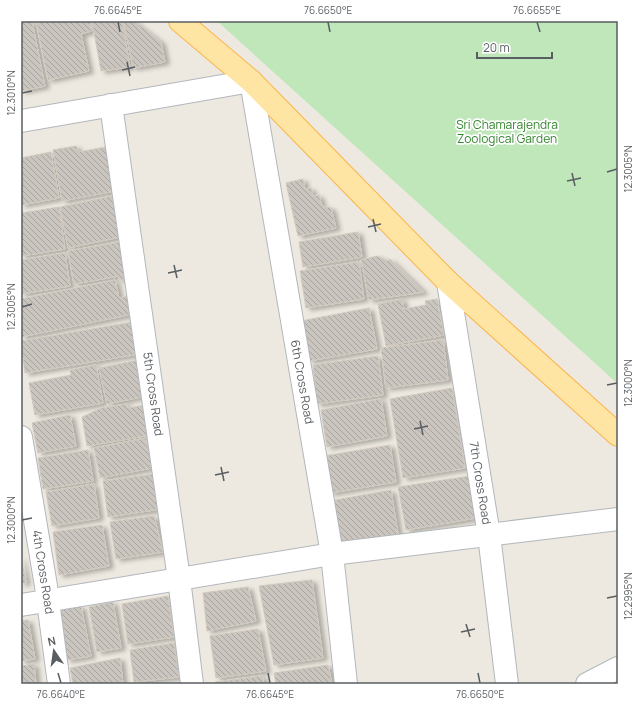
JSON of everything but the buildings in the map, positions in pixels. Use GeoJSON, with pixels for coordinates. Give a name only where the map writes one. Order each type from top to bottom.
{"type":"FeatureCollection","features":[{"type":"Feature","properties":{"kind":"main road"},"geometry":{"type":"LineString","coordinates":[[180,21],[251,81],[448,282],[618,435]]}},
{"type":"Feature","properties":{"kind":"street"},"geometry":{"type":"LineString","coordinates":[[21,121],[251,81]]}},
{"type":"Feature","properties":{"kind":"street","name":"6th Cross Road"},"geometry":{"type":"LineString","coordinates":[[251,81],[332,554],[346,684]]}},
{"type":"Feature","properties":{"kind":"street","name":"5th Cross Road"},"geometry":{"type":"LineString","coordinates":[[111,105],[179,579],[192,684]]}},
{"type":"Feature","properties":{"kind":"street","name":"7th Cross Road"},"geometry":{"type":"LineString","coordinates":[[448,282],[489,535],[507,684]]}},
{"type":"Feature","properties":{"kind":"street","name":"4th Cross Road"},"geometry":{"type":"LineString","coordinates":[[21,437],[48,600],[58,684]]}},
{"type":"Feature","properties":{"kind":"street"},"geometry":{"type":"LineString","coordinates":[[21,605],[332,554],[618,519]]}},
{"type":"Feature","properties":{"kind":"street"},"geometry":{"type":"LineString","coordinates":[[587,684],[618,668]]}},
{"type":"Feature","properties":{"kind":"green space","name":"Sri Chamarajendra Zoological Garden"},"geometry":{"type":"Polygon","coordinates":[[[217,21],[618,21],[618,384],[217,21]]]}}]}
